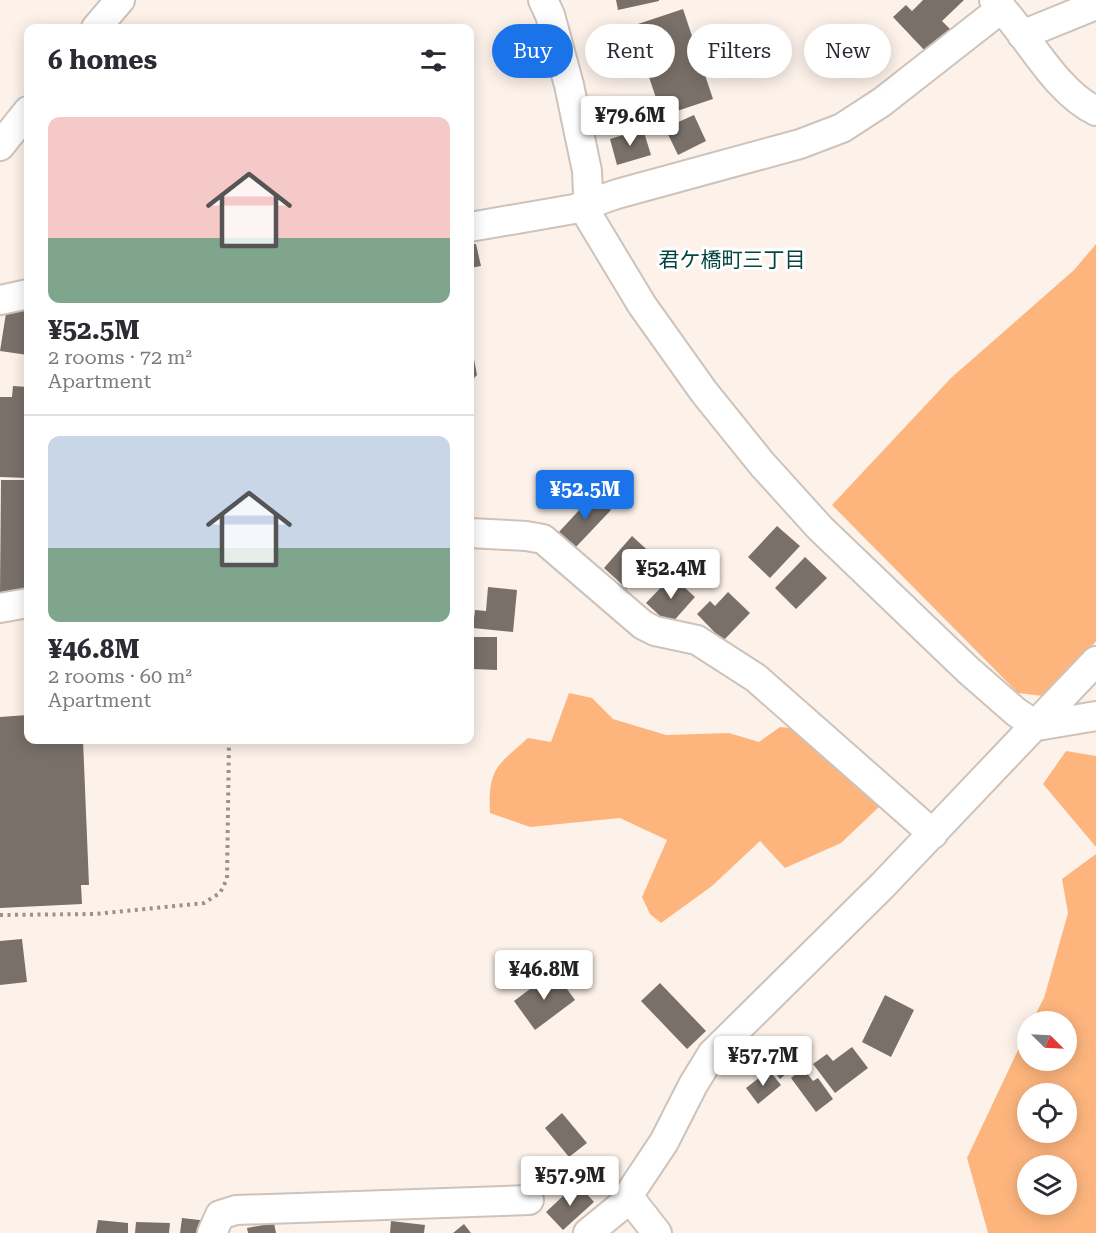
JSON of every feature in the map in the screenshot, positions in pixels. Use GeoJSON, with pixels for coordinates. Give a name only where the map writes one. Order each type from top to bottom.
{"type":"FeatureCollection","features":[{"type":"Feature","properties":{"kind":"street"},"geometry":{"type":"LineString","coordinates":[[99,24],[120,0]]}},
{"type":"Feature","properties":{"kind":"street"},"geometry":{"type":"LineString","coordinates":[[543,0],[550,15],[569,85],[587,171],[589,217],[642,305],[704,392],[762,464],[820,528],[968,670],[1016,712],[1037,726],[1096,716]]}},
{"type":"Feature","properties":{"kind":"street"},"geometry":{"type":"LineString","coordinates":[[474,226],[574,209],[801,144],[842,128],[882,102],[998,4],[1052,72],[1085,106],[1096,111]]}},
{"type":"Feature","properties":{"kind":"street"},"geometry":{"type":"LineString","coordinates":[[1022,35],[1096,4]]}},
{"type":"Feature","properties":{"kind":"street"},"geometry":{"type":"LineString","coordinates":[[0,146],[24,116]]}},
{"type":"Feature","properties":{"kind":"street"},"geometry":{"type":"LineString","coordinates":[[0,300],[24,295]]}},
{"type":"Feature","properties":{"kind":"street"},"geometry":{"type":"LineString","coordinates":[[474,533],[543,539],[643,625],[655,631],[697,640],[719,652],[756,678],[933,834]]}},
{"type":"Feature","properties":{"kind":"street"},"geometry":{"type":"LineString","coordinates":[[0,608],[24,604]]}},
{"type":"Feature","properties":{"kind":"street"},"geometry":{"type":"LineString","coordinates":[[588,1233],[621,1206],[628,1196],[664,1142],[693,1085],[712,1054],[933,834],[1096,662]]}},
{"type":"Feature","properties":{"kind":"street"},"geometry":{"type":"LineString","coordinates":[[628,1196],[657,1233]]}},
{"type":"Feature","properties":{"kind":"street"},"geometry":{"type":"LineString","coordinates":[[212,1233],[220,1215],[236,1210],[529,1200]]}},
{"type":"Feature","properties":{"kind":"path"},"geometry":{"type":"LineString","coordinates":[[0,915],[96,914],[204,903],[220,893],[227,879],[229,744]]}},
{"type":"Feature","properties":{"kind":"shaded area"},"geometry":{"type":"Polygon","coordinates":[[[1096,244],[1096,641],[1058,689],[1043,696],[1018,693],[832,505],[951,378],[1074,270],[1096,244]]]}},
{"type":"Feature","properties":{"kind":"shaded area"},"geometry":{"type":"Polygon","coordinates":[[[569,693],[592,698],[613,719],[666,735],[729,733],[759,742],[780,727],[800,729],[868,790],[879,807],[841,843],[785,868],[760,841],[712,886],[661,923],[650,914],[642,897],[667,840],[620,818],[530,827],[490,813],[491,786],[497,769],[528,738],[551,742],[569,693]]]}},
{"type":"Feature","properties":{"kind":"shaded area"},"geometry":{"type":"Polygon","coordinates":[[[1066,751],[1096,756],[1096,847],[1043,784],[1066,751]]]}},
{"type":"Feature","properties":{"kind":"shaded area"},"geometry":{"type":"Polygon","coordinates":[[[1096,854],[1096,1233],[988,1233],[967,1158],[1017,1052],[1017,1071],[1077,1071],[1077,1011],[1037,1011],[1044,998],[1068,913],[1062,879],[1096,854]]]}},
{"type":"Feature","properties":{"kind":"building"},"geometry":{"type":"Polygon","coordinates":[[[616,0],[659,0],[659,1],[618,10],[616,0]]]}},
{"type":"Feature","properties":{"kind":"building"},"geometry":{"type":"Polygon","coordinates":[[[923,0],[964,0],[942,21],[951,30],[927,53],[893,17],[906,5],[912,11],[923,0]]]}},
{"type":"Feature","properties":{"kind":"building"},"geometry":{"type":"Polygon","coordinates":[[[683,9],[688,24],[687,78],[706,78],[713,99],[662,116],[649,78],[675,78],[675,24],[638,24],[683,9]]]}},
{"type":"Feature","properties":{"kind":"building"},"geometry":{"type":"Polygon","coordinates":[[[694,115],[706,141],[678,155],[665,128],[694,115]]]}},
{"type":"Feature","properties":{"kind":"building"},"geometry":{"type":"Polygon","coordinates":[[[643,129],[651,155],[617,165],[610,139],[643,129]]]}},
{"type":"Feature","properties":{"kind":"building"},"geometry":{"type":"Polygon","coordinates":[[[474,244],[476,244],[481,266],[474,267],[474,244]]]}},
{"type":"Feature","properties":{"kind":"building"},"geometry":{"type":"Polygon","coordinates":[[[7,307],[24,309],[24,354],[0,351],[7,307]]]}},
{"type":"Feature","properties":{"kind":"building"},"geometry":{"type":"Polygon","coordinates":[[[474,359],[477,375],[474,378],[474,359]]]}},
{"type":"Feature","properties":{"kind":"building"},"geometry":{"type":"Polygon","coordinates":[[[13,386],[24,387],[24,478],[0,477],[0,397],[12,397],[13,386]]]}},
{"type":"Feature","properties":{"kind":"building"},"geometry":{"type":"Polygon","coordinates":[[[1,480],[24,480],[24,593],[0,593],[1,480]]]}},
{"type":"Feature","properties":{"kind":"building"},"geometry":{"type":"Polygon","coordinates":[[[594,494],[611,510],[575,548],[559,532],[594,494]]]}},
{"type":"Feature","properties":{"kind":"building"},"geometry":{"type":"Polygon","coordinates":[[[777,526],[800,546],[770,578],[748,557],[777,526]]]}},
{"type":"Feature","properties":{"kind":"building"},"geometry":{"type":"Polygon","coordinates":[[[632,536],[655,557],[627,589],[604,568],[632,536]]]}},
{"type":"Feature","properties":{"kind":"building"},"geometry":{"type":"Polygon","coordinates":[[[805,557],[827,578],[796,609],[775,588],[805,557]]]}},
{"type":"Feature","properties":{"kind":"building"},"geometry":{"type":"Polygon","coordinates":[[[672,576],[695,597],[670,625],[646,603],[672,576]]]}},
{"type":"Feature","properties":{"kind":"building"},"geometry":{"type":"Polygon","coordinates":[[[488,587],[517,590],[513,632],[474,628],[475,610],[486,611],[488,587]]]}},
{"type":"Feature","properties":{"kind":"building"},"geometry":{"type":"Polygon","coordinates":[[[728,592],[750,613],[723,641],[697,614],[710,601],[715,606],[728,592]]]}},
{"type":"Feature","properties":{"kind":"building"},"geometry":{"type":"Polygon","coordinates":[[[474,637],[497,637],[497,670],[474,669],[474,637]]]}},
{"type":"Feature","properties":{"kind":"building"},"geometry":{"type":"Polygon","coordinates":[[[24,715],[24,744],[83,744],[89,885],[81,885],[82,904],[0,908],[0,717],[24,715]]]}},
{"type":"Feature","properties":{"kind":"building"},"geometry":{"type":"Polygon","coordinates":[[[22,939],[27,982],[0,985],[0,941],[22,939]]]}},
{"type":"Feature","properties":{"kind":"building"},"geometry":{"type":"Polygon","coordinates":[[[554,971],[575,1000],[535,1030],[514,1001],[554,971]]]}},
{"type":"Feature","properties":{"kind":"building"},"geometry":{"type":"Polygon","coordinates":[[[660,983],[706,1031],[687,1049],[641,1001],[660,983]]]}},
{"type":"Feature","properties":{"kind":"building"},"geometry":{"type":"Polygon","coordinates":[[[885,995],[914,1010],[891,1057],[862,1042],[885,995]]]}},
{"type":"Feature","properties":{"kind":"building"},"geometry":{"type":"Polygon","coordinates":[[[776,1045],[794,1067],[780,1079],[762,1056],[776,1045]]]}},
{"type":"Feature","properties":{"kind":"building"},"geometry":{"type":"Polygon","coordinates":[[[852,1047],[868,1068],[835,1093],[813,1064],[827,1054],[833,1061],[852,1047]]]}},
{"type":"Feature","properties":{"kind":"building"},"geometry":{"type":"Polygon","coordinates":[[[803,1068],[813,1081],[818,1078],[833,1099],[816,1112],[791,1078],[803,1068]]]}},
{"type":"Feature","properties":{"kind":"building"},"geometry":{"type":"Polygon","coordinates":[[[769,1070],[781,1085],[758,1104],[746,1088],[769,1070]]]}},
{"type":"Feature","properties":{"kind":"building"},"geometry":{"type":"Polygon","coordinates":[[[562,1113],[587,1143],[569,1157],[545,1128],[562,1113]]]}},
{"type":"Feature","properties":{"kind":"building"},"geometry":{"type":"Polygon","coordinates":[[[577,1183],[594,1202],[563,1230],[546,1212],[577,1183]]]}},
{"type":"Feature","properties":{"kind":"building"},"geometry":{"type":"Polygon","coordinates":[[[182,1218],[208,1221],[207,1233],[180,1233],[182,1218]]]}},
{"type":"Feature","properties":{"kind":"building"},"geometry":{"type":"Polygon","coordinates":[[[98,1220],[128,1223],[128,1233],[96,1233],[98,1220]]]}},
{"type":"Feature","properties":{"kind":"building"},"geometry":{"type":"Polygon","coordinates":[[[391,1221],[425,1225],[424,1233],[390,1233],[391,1221]]]}},
{"type":"Feature","properties":{"kind":"building"},"geometry":{"type":"Polygon","coordinates":[[[136,1222],[170,1223],[169,1233],[135,1233],[136,1222]]]}},
{"type":"Feature","properties":{"kind":"building"},"geometry":{"type":"Polygon","coordinates":[[[274,1223],[276,1233],[248,1233],[247,1228],[274,1223]]]}},
{"type":"Feature","properties":{"kind":"building"},"geometry":{"type":"Polygon","coordinates":[[[464,1224],[471,1233],[453,1233],[464,1224]]]}},
{"type":"Feature","properties":{"kind":"district","name":"君ケ橋町三丁目"},"geometry":{"type":"Point","coordinates":[732,260]}}]}
